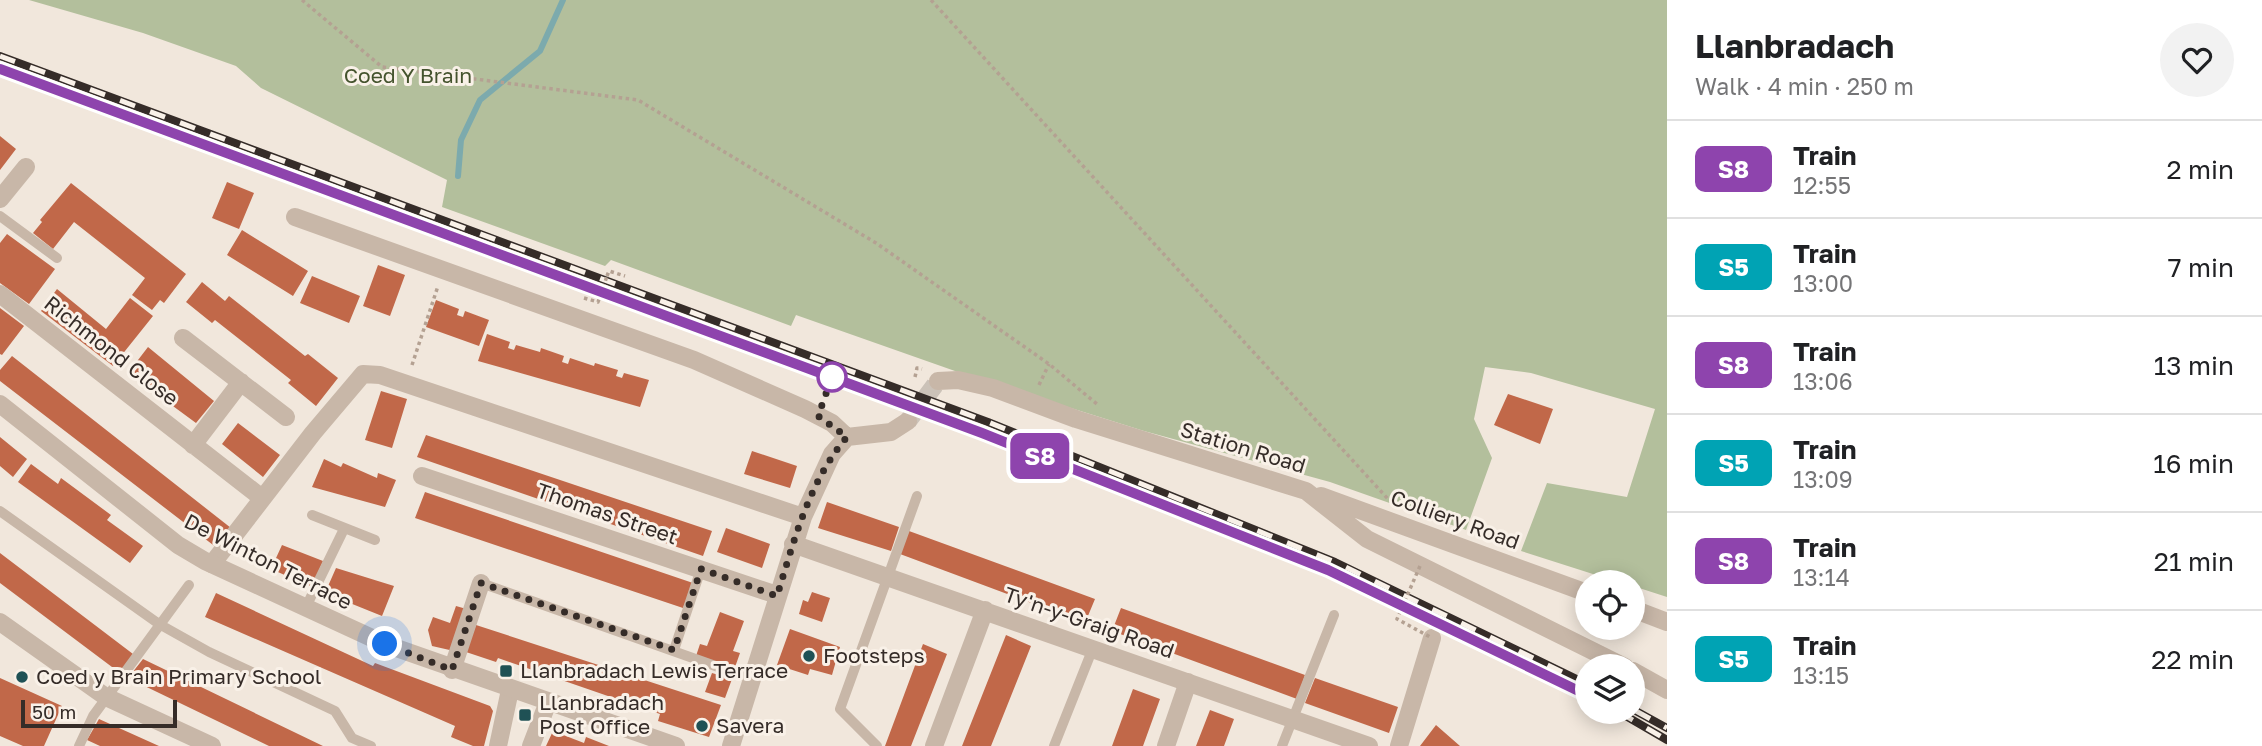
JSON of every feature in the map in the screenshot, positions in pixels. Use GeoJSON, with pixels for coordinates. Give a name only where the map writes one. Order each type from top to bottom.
{"type":"FeatureCollection","features":[{"type":"Feature","properties":{"kind":"street"},"geometry":{"type":"LineString","coordinates":[[0,200],[26,167]]}},
{"type":"Feature","properties":{"kind":"street"},"geometry":{"type":"LineString","coordinates":[[295,218],[694,360],[805,409],[832,423],[847,437]]}},
{"type":"Feature","properties":{"kind":"street","name":"Richmond Close"},"geometry":{"type":"LineString","coordinates":[[0,294],[262,498]]}},
{"type":"Feature","properties":{"kind":"street"},"geometry":{"type":"LineString","coordinates":[[183,338],[286,417]]}},
{"type":"Feature","properties":{"kind":"street"},"geometry":{"type":"LineString","coordinates":[[212,564],[348,389],[363,374],[380,375],[803,517]]}},
{"type":"Feature","properties":{"kind":"street","name":"Station Road"},"geometry":{"type":"LineString","coordinates":[[938,381],[958,380],[993,388],[1076,419],[1306,491],[1367,539],[1599,654]]}},
{"type":"Feature","properties":{"kind":"street"},"geometry":{"type":"LineString","coordinates":[[193,445],[241,382]]}},
{"type":"Feature","properties":{"kind":"street","name":"De Winton Terrace"},"geometry":{"type":"LineString","coordinates":[[0,404],[178,545],[212,564],[304,609],[452,670],[676,746]]}},
{"type":"Feature","properties":{"kind":"street"},"geometry":{"type":"LineString","coordinates":[[731,746],[793,544],[832,454],[847,437],[891,432],[908,421]]}},
{"type":"Feature","properties":{"kind":"street","name":"Thomas Street"},"geometry":{"type":"LineString","coordinates":[[422,476],[777,596]]}},
{"type":"Feature","properties":{"kind":"street","name":"Colliery Road"},"geometry":{"type":"LineString","coordinates":[[1306,491],[1575,589]]}},
{"type":"Feature","properties":{"kind":"street","name":"Ty'n-y-Graig Road"},"geometry":{"type":"LineString","coordinates":[[793,544],[1369,746]]}},
{"type":"Feature","properties":{"kind":"street"},"geometry":{"type":"LineString","coordinates":[[452,670],[481,583]]}},
{"type":"Feature","properties":{"kind":"street"},"geometry":{"type":"LineString","coordinates":[[934,746],[985,610]]}},
{"type":"Feature","properties":{"kind":"street"},"geometry":{"type":"LineString","coordinates":[[1645,614],[1667,622]]}},
{"type":"Feature","properties":{"kind":"street"},"geometry":{"type":"LineString","coordinates":[[0,622],[106,697],[212,746]]}},
{"type":"Feature","properties":{"kind":"street"},"geometry":{"type":"LineString","coordinates":[[1399,746],[1432,638]]}},
{"type":"Feature","properties":{"kind":"street"},"geometry":{"type":"LineString","coordinates":[[1645,678],[1667,690]]}},
{"type":"Feature","properties":{"kind":"street"},"geometry":{"type":"LineString","coordinates":[[1166,746],[1188,682]]}},
{"type":"Feature","properties":{"kind":"street"},"geometry":{"type":"LineString","coordinates":[[498,746],[510,690]]}},
{"type":"Feature","properties":{"kind":"street"},"geometry":{"type":"LineString","coordinates":[[531,746],[548,702]]}},
{"type":"Feature","properties":{"kind":"lane"},"geometry":{"type":"LineString","coordinates":[[0,216],[57,258]]}},
{"type":"Feature","properties":{"kind":"lane"},"geometry":{"type":"LineString","coordinates":[[877,746],[840,709],[917,496]]}},
{"type":"Feature","properties":{"kind":"lane"},"geometry":{"type":"LineString","coordinates":[[0,511],[159,624],[209,652],[335,711],[352,738],[371,746]]}},
{"type":"Feature","properties":{"kind":"lane"},"geometry":{"type":"LineString","coordinates":[[312,515],[375,540]]}},
{"type":"Feature","properties":{"kind":"lane"},"geometry":{"type":"LineString","coordinates":[[304,609],[344,529]]}},
{"type":"Feature","properties":{"kind":"lane"},"geometry":{"type":"LineString","coordinates":[[674,650],[701,569]]}},
{"type":"Feature","properties":{"kind":"lane"},"geometry":{"type":"LineString","coordinates":[[481,583],[752,679]]}},
{"type":"Feature","properties":{"kind":"lane"},"geometry":{"type":"LineString","coordinates":[[79,746],[93,716],[189,585]]}},
{"type":"Feature","properties":{"kind":"lane"},"geometry":{"type":"LineString","coordinates":[[1282,746],[1334,615]]}},
{"type":"Feature","properties":{"kind":"lane"},"geometry":{"type":"LineString","coordinates":[[1054,746],[1093,648]]}},
{"type":"Feature","properties":{"kind":"path"},"geometry":{"type":"LineString","coordinates":[[302,0],[382,67],[638,100],[876,243],[1049,364],[1099,406]]}},
{"type":"Feature","properties":{"kind":"path"},"geometry":{"type":"LineString","coordinates":[[931,0],[1388,500]]}},
{"type":"Feature","properties":{"kind":"path"},"geometry":{"type":"LineString","coordinates":[[583,298],[598,302],[609,271],[625,276]]}},
{"type":"Feature","properties":{"kind":"path"},"geometry":{"type":"LineString","coordinates":[[414,358],[443,272]]}},
{"type":"Feature","properties":{"kind":"path"},"geometry":{"type":"LineString","coordinates":[[1420,566],[1397,619],[1432,638]]}},
{"type":"Feature","properties":{"kind":"green space","name":"Coed Y Brain"},"geometry":{"type":"Polygon","coordinates":[[[29,0],[1667,0],[1667,597],[1645,590],[1645,570],[1580,570],[1521,551],[1547,483],[1627,497],[1655,409],[1531,373],[1485,367],[1474,419],[1492,458],[1466,530],[1330,482],[1144,431],[972,377],[796,315],[791,326],[611,260],[605,266],[442,207],[447,180],[261,88],[236,66],[143,33],[29,0]]]}},
{"type":"Feature","properties":{"kind":"building"},"geometry":{"type":"Polygon","coordinates":[[[0,136],[16,149],[0,170],[0,136]]]}},
{"type":"Feature","properties":{"kind":"building"},"geometry":{"type":"Polygon","coordinates":[[[227,182],[254,193],[239,229],[212,218],[227,182]]]}},
{"type":"Feature","properties":{"kind":"building"},"geometry":{"type":"Polygon","coordinates":[[[71,183],[186,274],[164,303],[160,300],[152,310],[132,295],[145,278],[74,222],[53,249],[33,233],[42,222],[40,220],[71,183]]]}},
{"type":"Feature","properties":{"kind":"building"},"geometry":{"type":"Polygon","coordinates":[[[242,230],[308,271],[293,296],[227,255],[242,230]]]}},
{"type":"Feature","properties":{"kind":"building"},"geometry":{"type":"Polygon","coordinates":[[[7,234],[55,269],[29,304],[0,283],[0,243],[7,234]]]}},
{"type":"Feature","properties":{"kind":"building"},"geometry":{"type":"Polygon","coordinates":[[[378,265],[405,275],[390,316],[363,306],[378,265]]]}},
{"type":"Feature","properties":{"kind":"building"},"geometry":{"type":"Polygon","coordinates":[[[312,276],[360,296],[349,323],[300,303],[312,276]]]}},
{"type":"Feature","properties":{"kind":"building"},"geometry":{"type":"Polygon","coordinates":[[[202,282],[225,301],[229,296],[305,356],[308,354],[338,378],[316,406],[288,383],[291,380],[215,320],[212,323],[186,302],[202,282]]]}},
{"type":"Feature","properties":{"kind":"building"},"geometry":{"type":"Polygon","coordinates":[[[57,289],[106,329],[130,298],[153,316],[113,366],[41,311],[57,289]]]}},
{"type":"Feature","properties":{"kind":"building"},"geometry":{"type":"Polygon","coordinates":[[[436,300],[459,309],[457,315],[463,317],[465,311],[489,320],[479,346],[426,327],[436,300]]]}},
{"type":"Feature","properties":{"kind":"building"},"geometry":{"type":"Polygon","coordinates":[[[0,308],[24,326],[2,355],[0,354],[0,308]]]}},
{"type":"Feature","properties":{"kind":"building"},"geometry":{"type":"Polygon","coordinates":[[[487,334],[510,342],[508,348],[514,350],[516,345],[540,352],[541,348],[564,356],[562,362],[568,364],[570,358],[618,370],[616,376],[622,378],[624,373],[649,380],[640,407],[478,361],[487,334]]]}},
{"type":"Feature","properties":{"kind":"building"},"geometry":{"type":"Polygon","coordinates":[[[148,347],[214,401],[196,423],[128,373],[148,347]]]}},
{"type":"Feature","properties":{"kind":"building"},"geometry":{"type":"Polygon","coordinates":[[[12,356],[231,528],[217,548],[0,381],[0,370],[12,356]]]}},
{"type":"Feature","properties":{"kind":"building"},"geometry":{"type":"Polygon","coordinates":[[[381,391],[407,399],[392,448],[365,440],[381,391]]]}},
{"type":"Feature","properties":{"kind":"building"},"geometry":{"type":"Polygon","coordinates":[[[1508,394],[1553,409],[1540,444],[1494,425],[1508,394]]]}},
{"type":"Feature","properties":{"kind":"building"},"geometry":{"type":"Polygon","coordinates":[[[238,423],[280,455],[263,477],[222,444],[238,423]]]}},
{"type":"Feature","properties":{"kind":"building"},"geometry":{"type":"Polygon","coordinates":[[[426,435],[712,531],[703,556],[417,457],[426,435]]]}},
{"type":"Feature","properties":{"kind":"building"},"geometry":{"type":"Polygon","coordinates":[[[0,437],[27,459],[13,477],[0,466],[0,437]]]}},
{"type":"Feature","properties":{"kind":"building"},"geometry":{"type":"Polygon","coordinates":[[[752,451],[797,466],[790,488],[744,474],[752,451]]]}},
{"type":"Feature","properties":{"kind":"building"},"geometry":{"type":"Polygon","coordinates":[[[324,459],[341,467],[343,463],[377,478],[378,473],[396,480],[385,507],[312,487],[324,459]]]}},
{"type":"Feature","properties":{"kind":"building"},"geometry":{"type":"Polygon","coordinates":[[[31,464],[58,484],[61,478],[111,515],[107,520],[143,546],[130,563],[18,482],[31,464]]]}},
{"type":"Feature","properties":{"kind":"building"},"geometry":{"type":"Polygon","coordinates":[[[425,492],[693,583],[683,608],[415,518],[425,492]]]}},
{"type":"Feature","properties":{"kind":"building"},"geometry":{"type":"Polygon","coordinates":[[[827,502],[899,527],[891,551],[818,528],[827,502]]]}},
{"type":"Feature","properties":{"kind":"building"},"geometry":{"type":"Polygon","coordinates":[[[726,528],[770,544],[762,568],[717,552],[726,528]]]}},
{"type":"Feature","properties":{"kind":"building"},"geometry":{"type":"Polygon","coordinates":[[[909,531],[1095,599],[1085,623],[900,554],[909,531]]]}},
{"type":"Feature","properties":{"kind":"building"},"geometry":{"type":"Polygon","coordinates":[[[282,545],[323,561],[312,587],[271,569],[282,545]]]}},
{"type":"Feature","properties":{"kind":"building"},"geometry":{"type":"Polygon","coordinates":[[[0,553],[133,654],[120,673],[0,583],[0,553]]]}},
{"type":"Feature","properties":{"kind":"building"},"geometry":{"type":"Polygon","coordinates":[[[336,568],[394,586],[382,616],[325,593],[336,568]]]}},
{"type":"Feature","properties":{"kind":"building"},"geometry":{"type":"Polygon","coordinates":[[[812,592],[830,598],[822,622],[799,614],[803,600],[808,602],[812,592]]]}},
{"type":"Feature","properties":{"kind":"building"},"geometry":{"type":"Polygon","coordinates":[[[216,593],[373,666],[375,663],[490,706],[493,711],[484,746],[473,746],[451,737],[455,726],[205,617],[216,593]]]}},
{"type":"Feature","properties":{"kind":"building"},"geometry":{"type":"Polygon","coordinates":[[[456,606],[470,610],[454,651],[432,646],[428,630],[433,617],[450,623],[456,606]]]}},
{"type":"Feature","properties":{"kind":"building"},"geometry":{"type":"Polygon","coordinates":[[[1121,608],[1305,675],[1297,699],[1112,631],[1121,608]]]}},
{"type":"Feature","properties":{"kind":"building"},"geometry":{"type":"Polygon","coordinates":[[[720,612],[744,621],[733,651],[740,653],[734,670],[696,656],[700,644],[707,646],[720,612]]]}},
{"type":"Feature","properties":{"kind":"building"},"geometry":{"type":"Polygon","coordinates":[[[476,625],[721,705],[709,737],[658,721],[660,714],[498,658],[496,662],[466,652],[476,625]]]}},
{"type":"Feature","properties":{"kind":"building","name":"Footsteps"},"geometry":{"type":"Polygon","coordinates":[[[790,629],[840,647],[832,675],[810,669],[808,675],[777,665],[790,629]]]}},
{"type":"Feature","properties":{"kind":"building"},"geometry":{"type":"Polygon","coordinates":[[[1006,635],[1031,646],[991,746],[962,746],[1006,635]]]}},
{"type":"Feature","properties":{"kind":"building"},"geometry":{"type":"Polygon","coordinates":[[[923,644],[947,654],[911,746],[885,746],[923,644]]]}},
{"type":"Feature","properties":{"kind":"building"},"geometry":{"type":"Polygon","coordinates":[[[143,659],[323,746],[269,746],[128,678],[143,659]]]}},
{"type":"Feature","properties":{"kind":"building"},"geometry":{"type":"Polygon","coordinates":[[[712,673],[732,679],[725,698],[705,692],[712,673]]]}},
{"type":"Feature","properties":{"kind":"building"},"geometry":{"type":"Polygon","coordinates":[[[0,678],[62,706],[44,746],[23,746],[0,736],[0,678]]]}},
{"type":"Feature","properties":{"kind":"building"},"geometry":{"type":"Polygon","coordinates":[[[1315,678],[1398,707],[1389,733],[1305,703],[1315,678]]]}},
{"type":"Feature","properties":{"kind":"building"},"geometry":{"type":"Polygon","coordinates":[[[1133,689],[1160,699],[1143,746],[1112,746],[1133,689]]]}},
{"type":"Feature","properties":{"kind":"building"},"geometry":{"type":"Polygon","coordinates":[[[1210,710],[1234,719],[1224,746],[1196,746],[1210,710]]]}},
{"type":"Feature","properties":{"kind":"building"},"geometry":{"type":"Polygon","coordinates":[[[99,719],[159,746],[100,746],[87,740],[99,719]]]}},
{"type":"Feature","properties":{"kind":"building"},"geometry":{"type":"Polygon","coordinates":[[[1436,725],[1460,746],[1420,746],[1436,725]]]}},
{"type":"Feature","properties":{"kind":"building"},"geometry":{"type":"Polygon","coordinates":[[[553,731],[584,743],[586,737],[609,746],[546,746],[553,731]]]}},
{"type":"Feature","properties":{"kind":"waterway"},"geometry":{"type":"LineString","coordinates":[[458,176],[461,140],[480,100],[540,51],[563,0]]}},
{"type":"Feature","properties":{"kind":"tunnel"},"geometry":{"type":"LineString","coordinates":[[908,421],[938,381]]}},
{"type":"Feature","properties":{"kind":"railway"},"geometry":{"type":"LineString","coordinates":[[0,56],[988,422],[1335,562],[1575,678]]}},
{"type":"Feature","properties":{"kind":"railway"},"geometry":{"type":"LineString","coordinates":[[0,69],[171,130]]}},
{"type":"Feature","properties":{"kind":"railway"},"geometry":{"type":"LineString","coordinates":[[482,246],[982,433],[1364,587]]}},
{"type":"Feature","properties":{"kind":"railway"},"geometry":{"type":"LineString","coordinates":[[1474,639],[1575,689]]}},
{"type":"Feature","properties":{"kind":"railway"},"geometry":{"type":"LineString","coordinates":[[1645,716],[1667,728]]}},
{"type":"Feature","properties":{"kind":"railway"},"geometry":{"type":"LineString","coordinates":[[1640,724],[1667,740]]}},
{"type":"Feature","properties":{"kind":"train","name":"S8"},"geometry":{"type":"LineString","coordinates":[[0,69],[238,154],[982,433],[1328,570],[1575,689]]}},
{"type":"Feature","properties":{"kind":"place","name":"Footsteps"},"geometry":{"type":"Point","coordinates":[809,656]}},
{"type":"Feature","properties":{"kind":"place","name":"Llanbradach Lewis Terrace"},"geometry":{"type":"Point","coordinates":[506,671]}},
{"type":"Feature","properties":{"kind":"place","name":"Coed y Brain Primary School"},"geometry":{"type":"Point","coordinates":[22,677]}},
{"type":"Feature","properties":{"kind":"place","name":"Llanbradach Post Office"},"geometry":{"type":"Point","coordinates":[525,715]}},
{"type":"Feature","properties":{"kind":"place","name":"Savera"},"geometry":{"type":"Point","coordinates":[702,726]}},
{"type":"Feature","properties":{"kind":"route"},"geometry":{"type":"LineString","coordinates":[[385,644],[452,670],[481,583],[674,650],[701,569],[777,596],[798,530],[821,475],[832,454],[847,437],[832,423],[818,416],[832,377]]}}]}
